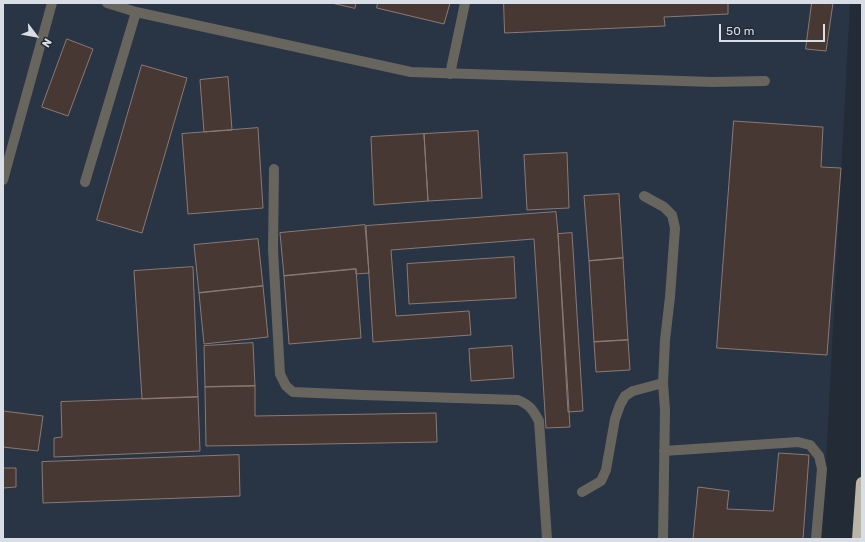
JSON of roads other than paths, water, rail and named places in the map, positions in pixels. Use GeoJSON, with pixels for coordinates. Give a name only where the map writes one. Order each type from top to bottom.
{"type":"FeatureCollection","features":[{"type":"Feature","properties":{"kind":"highway"},"geometry":{"type":"LineString","coordinates":[[858,539],[862,483]]}},
{"type":"Feature","properties":{"kind":"street"},"geometry":{"type":"LineString","coordinates":[[3,180],[52,3]]}},
{"type":"Feature","properties":{"kind":"street"},"geometry":{"type":"LineString","coordinates":[[107,3],[136,12],[411,72],[712,82],[765,81]]}},
{"type":"Feature","properties":{"kind":"street"},"geometry":{"type":"LineString","coordinates":[[450,74],[465,3]]}},
{"type":"Feature","properties":{"kind":"street"},"geometry":{"type":"LineString","coordinates":[[85,182],[136,12]]}},
{"type":"Feature","properties":{"kind":"street"},"geometry":{"type":"LineString","coordinates":[[274,169],[274,258],[280,374],[286,386],[293,392],[518,400],[527,404],[534,411],[539,421],[547,539]]}},
{"type":"Feature","properties":{"kind":"street"},"geometry":{"type":"LineString","coordinates":[[644,196],[664,207],[672,215],[675,228],[665,340],[663,383],[665,410],[663,539]]}},
{"type":"Feature","properties":{"kind":"street"},"geometry":{"type":"LineString","coordinates":[[582,492],[601,481],[606,470],[615,419],[620,404],[625,396],[633,391],[663,383]]}},
{"type":"Feature","properties":{"kind":"street"},"geometry":{"type":"LineString","coordinates":[[664,451],[798,442],[810,445],[819,456],[822,469],[816,539]]}}]}
